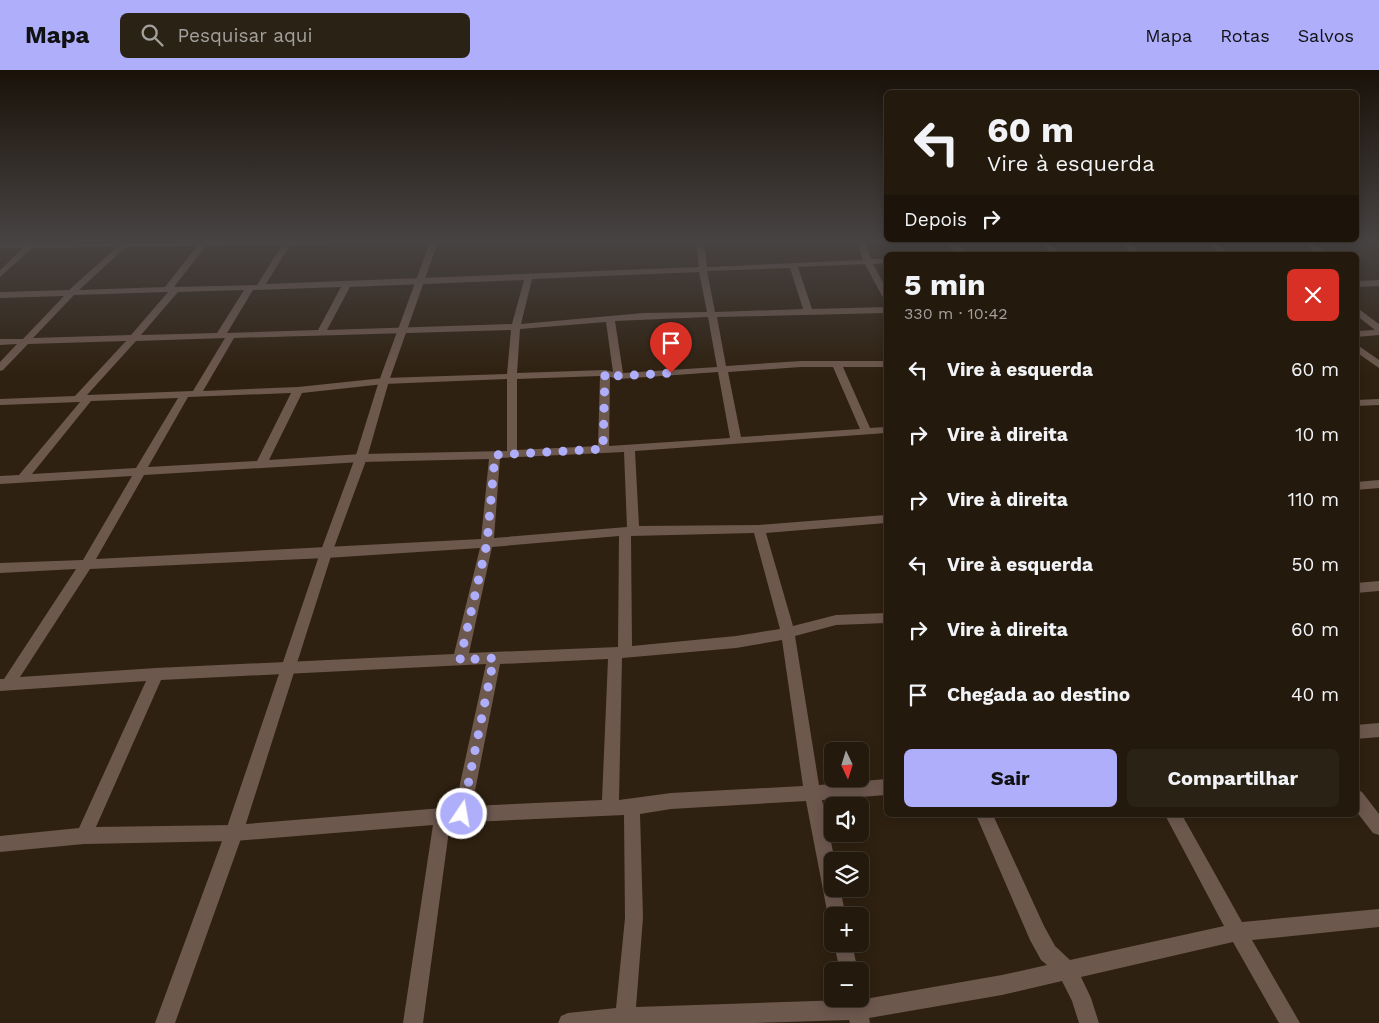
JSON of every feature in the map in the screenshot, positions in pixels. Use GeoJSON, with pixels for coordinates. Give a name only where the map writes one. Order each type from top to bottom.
{"type":"FeatureCollection","features":[{"type":"Feature","properties":{"kind":"street"},"geometry":{"type":"LineString","coordinates":[[0,368],[78,286]]}},
{"type":"Feature","properties":{"kind":"street"},"geometry":{"type":"LineString","coordinates":[[169,286],[174,291]]}},
{"type":"Feature","properties":{"kind":"street"},"geometry":{"type":"LineString","coordinates":[[0,295],[275,286]]}},
{"type":"Feature","properties":{"kind":"street"},"geometry":{"type":"LineString","coordinates":[[321,332],[346,286]]}},
{"type":"Feature","properties":{"kind":"street"},"geometry":{"type":"LineString","coordinates":[[165,1023],[234,833],[326,553],[361,458],[384,381],[418,286]]}},
{"type":"Feature","properties":{"kind":"street"},"geometry":{"type":"LineString","coordinates":[[512,454],[512,377],[516,327],[526,286]]}},
{"type":"Feature","properties":{"kind":"street"},"geometry":{"type":"LineString","coordinates":[[706,286],[736,440]]}},
{"type":"Feature","properties":{"kind":"street"},"geometry":{"type":"LineString","coordinates":[[800,286],[808,311]]}},
{"type":"Feature","properties":{"kind":"street"},"geometry":{"type":"LineString","coordinates":[[220,336],[250,287]]}},
{"type":"Feature","properties":{"kind":"street"},"geometry":{"type":"LineString","coordinates":[[22,479],[130,339],[150,320],[174,291]]}},
{"type":"Feature","properties":{"kind":"street"},"geometry":{"type":"LineString","coordinates":[[0,342],[516,327],[644,316],[884,310]]}},
{"type":"Feature","properties":{"kind":"street"},"geometry":{"type":"LineString","coordinates":[[1359,312],[1379,328]]}},
{"type":"Feature","properties":{"kind":"street"},"geometry":{"type":"LineString","coordinates":[[610,320],[619,376]]}},
{"type":"Feature","properties":{"kind":"street"},"geometry":{"type":"LineString","coordinates":[[1359,334],[1379,332]]}},
{"type":"Feature","properties":{"kind":"street"},"geometry":{"type":"LineString","coordinates":[[4,685],[87,564],[142,470],[190,394],[231,336]]}},
{"type":"Feature","properties":{"kind":"street"},"geometry":{"type":"LineString","coordinates":[[1359,349],[1379,365]]}},
{"type":"Feature","properties":{"kind":"street"},"geometry":{"type":"LineString","coordinates":[[0,402],[298,390],[384,381],[605,373],[619,376],[801,364],[884,364]]}},
{"type":"Feature","properties":{"kind":"street"},"geometry":{"type":"LineString","coordinates":[[837,364],[866,430]]}},
{"type":"Feature","properties":{"kind":"street"},"geometry":{"type":"LineString","coordinates":[[603,449],[605,373]]}},
{"type":"Feature","properties":{"kind":"street"},"geometry":{"type":"LineString","coordinates":[[261,464],[298,390]]}},
{"type":"Feature","properties":{"kind":"street"},"geometry":{"type":"LineString","coordinates":[[1359,403],[1379,402]]}},
{"type":"Feature","properties":{"kind":"street"},"geometry":{"type":"LineString","coordinates":[[0,490],[4,480],[142,470],[361,458],[495,455],[629,448],[884,430]]}},
{"type":"Feature","properties":{"kind":"street"},"geometry":{"type":"LineString","coordinates":[[610,808],[629,532],[629,448]]}},
{"type":"Feature","properties":{"kind":"street"},"geometry":{"type":"LineString","coordinates":[[460,660],[487,543],[495,455]]}},
{"type":"Feature","properties":{"kind":"street"},"geometry":{"type":"LineString","coordinates":[[1359,486],[1379,484]]}},
{"type":"Feature","properties":{"kind":"street"},"geometry":{"type":"LineString","coordinates":[[0,568],[326,553],[629,532],[758,529],[884,518]]}},
{"type":"Feature","properties":{"kind":"street"},"geometry":{"type":"LineString","coordinates":[[758,529],[788,633],[812,792],[836,907]]}},
{"type":"Feature","properties":{"kind":"street"},"geometry":{"type":"LineString","coordinates":[[4,685],[156,674],[620,652],[736,642],[788,633],[836,620],[884,618]]}},
{"type":"Feature","properties":{"kind":"street"},"geometry":{"type":"LineString","coordinates":[[462,814],[494,658]]}},
{"type":"Feature","properties":{"kind":"street"},"geometry":{"type":"LineString","coordinates":[[84,836],[156,674]]}},
{"type":"Feature","properties":{"kind":"street"},"geometry":{"type":"LineString","coordinates":[[1359,732],[1379,730]]}},
{"type":"Feature","properties":{"kind":"street"},"geometry":{"type":"LineString","coordinates":[[0,844],[84,836],[234,833],[462,814],[632,807],[671,801],[884,787]]}},
{"type":"Feature","properties":{"kind":"street"},"geometry":{"type":"LineString","coordinates":[[1359,801],[1379,826]]}},
{"type":"Feature","properties":{"kind":"street"},"geometry":{"type":"LineString","coordinates":[[625,1020],[634,918],[632,807]]}},
{"type":"Feature","properties":{"kind":"street"},"geometry":{"type":"LineString","coordinates":[[413,1023],[442,817]]}},
{"type":"Feature","properties":{"kind":"street"},"geometry":{"type":"LineString","coordinates":[[985,817],[1037,933],[1048,954],[1067,970],[1081,998],[1089,1023]]}},
{"type":"Feature","properties":{"kind":"street"},"geometry":{"type":"LineString","coordinates":[[1174,817],[1236,932],[1290,1023]]}},
{"type":"Feature","properties":{"kind":"street"},"geometry":{"type":"LineString","coordinates":[[568,1023],[857,1011],[1002,985],[1236,932],[1379,918]]}},
{"type":"Feature","properties":{"kind":"route"},"geometry":{"type":"LineString","coordinates":[[462,814],[494,658],[460,660],[487,543],[495,455],[603,449],[605,373],[619,376],[671,373]]}}]}
